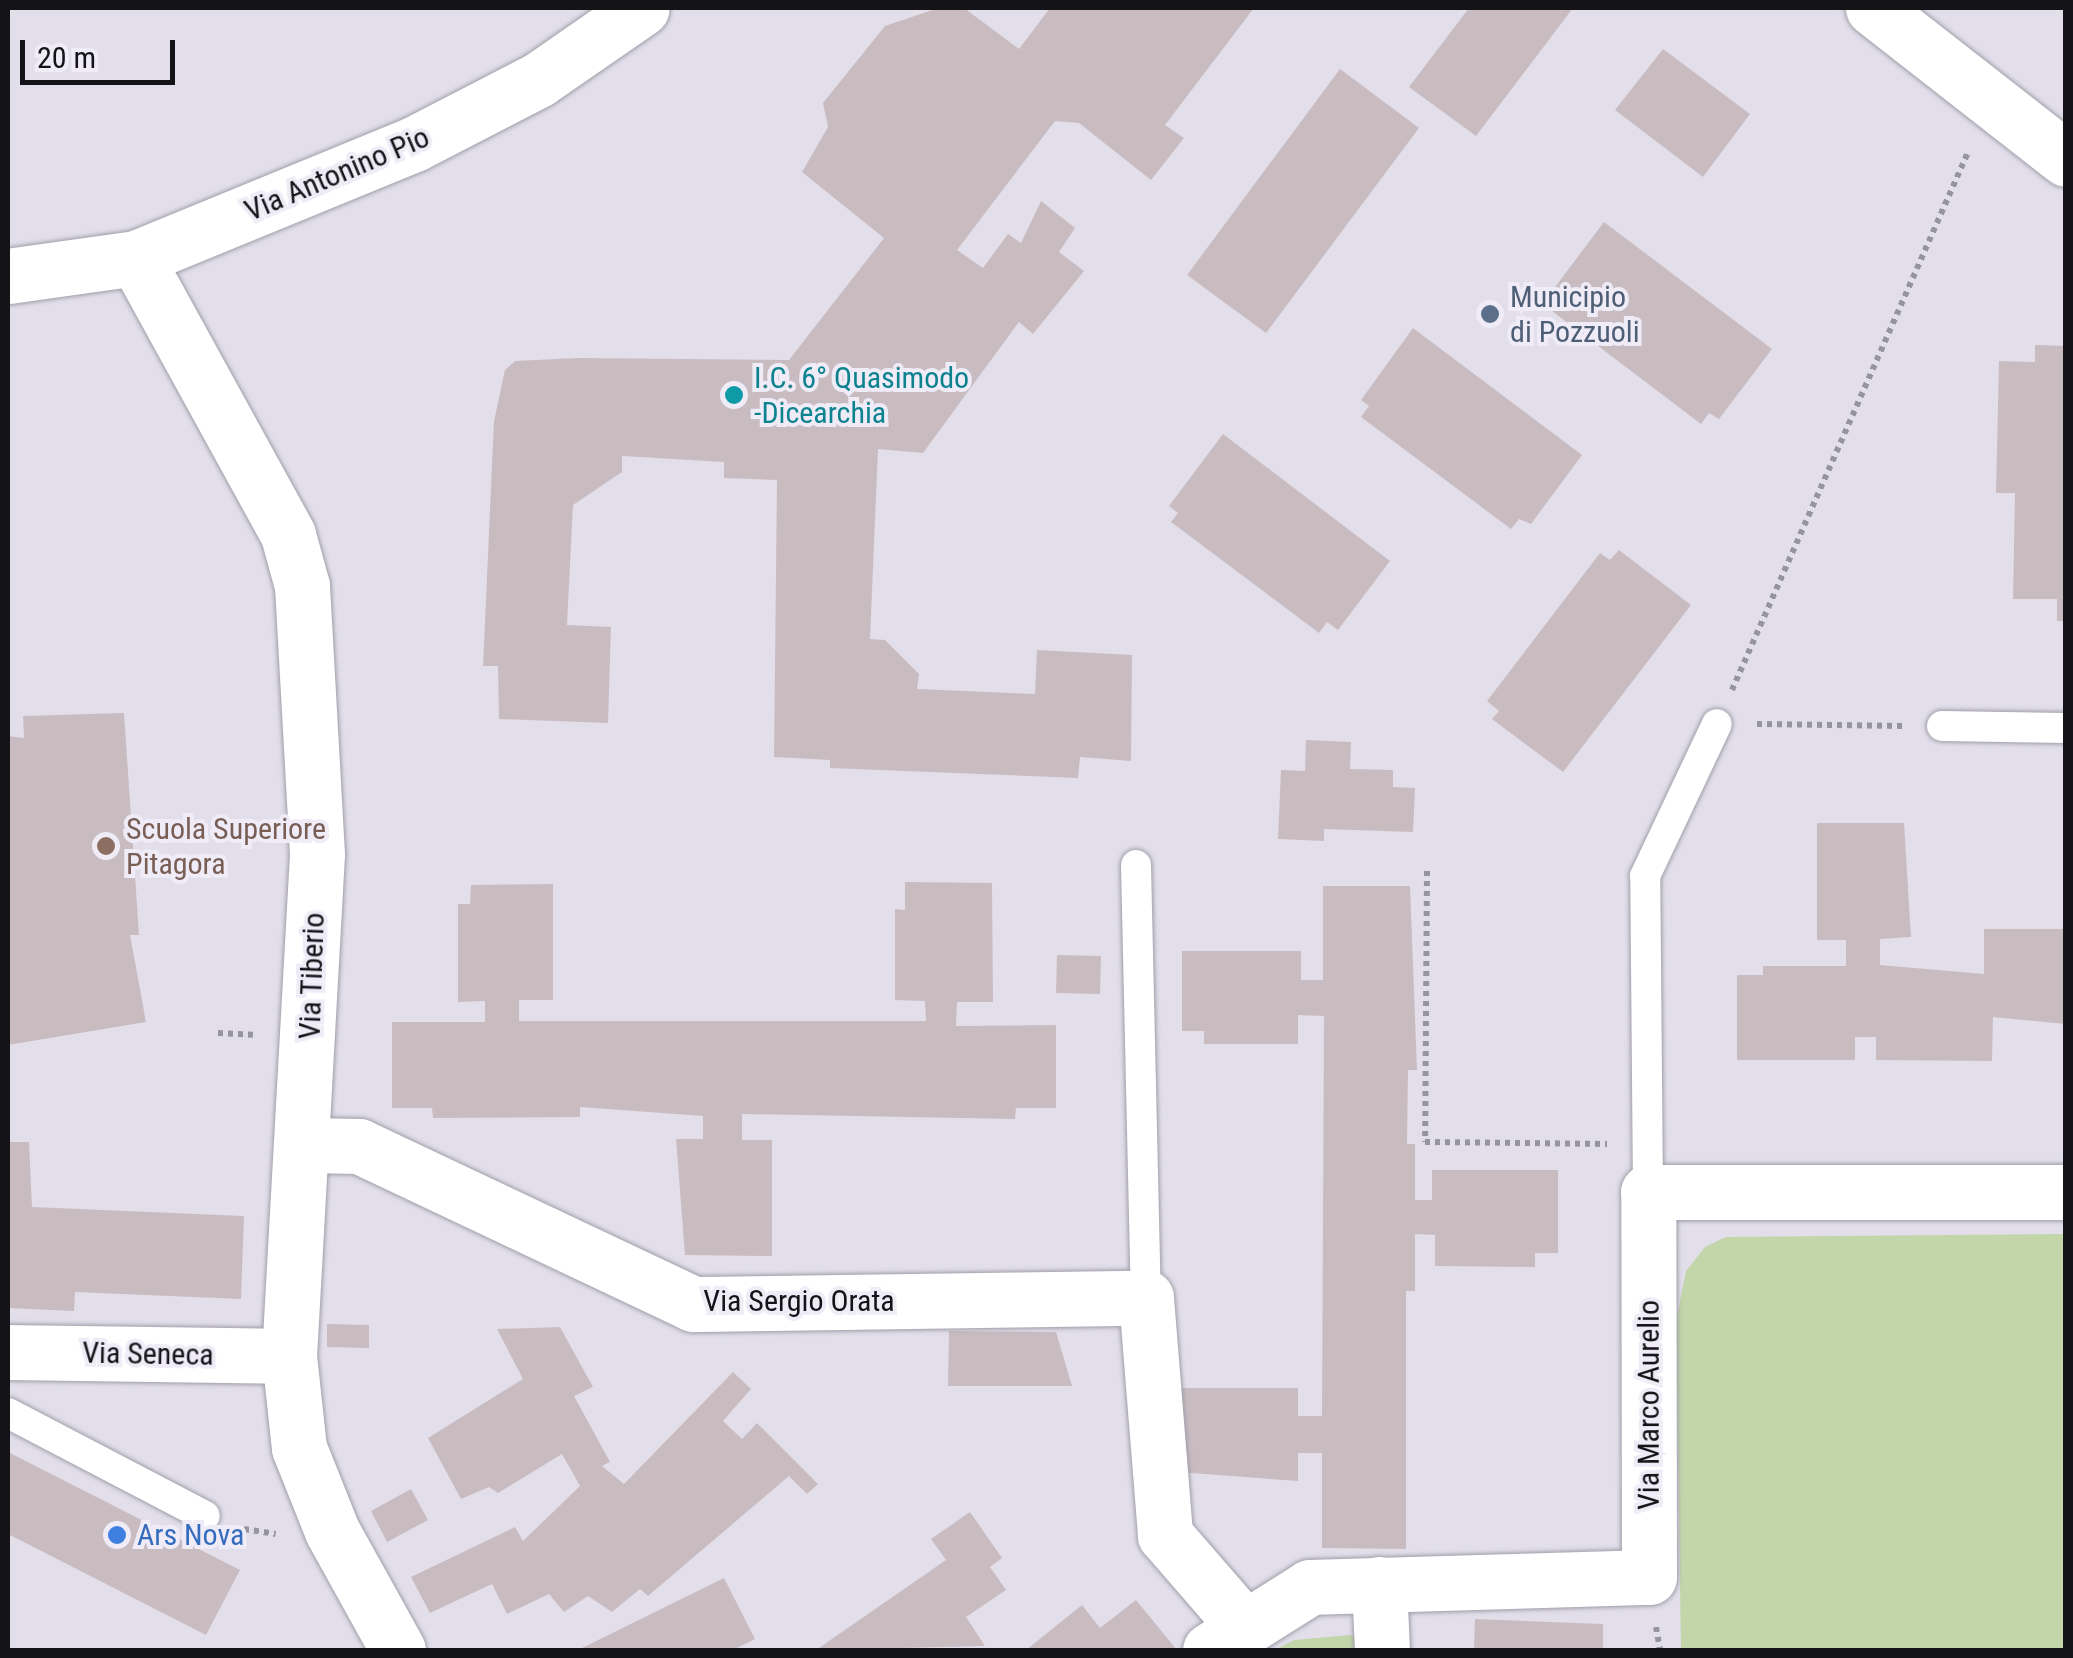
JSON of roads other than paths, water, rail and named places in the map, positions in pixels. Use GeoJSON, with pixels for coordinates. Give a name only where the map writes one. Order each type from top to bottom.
{"type":"FeatureCollection","features":[{"type":"Feature","properties":{"kind":"street","name":"Via Antonino Pio"},"geometry":{"type":"LineString","coordinates":[[8,276],[136,258],[414,144],[538,80],[642,8]]}},
{"type":"Feature","properties":{"kind":"street"},"geometry":{"type":"LineString","coordinates":[[1873,8],[2066,159]]}},
{"type":"Feature","properties":{"kind":"street","name":"Via Tiberio"},"geometry":{"type":"LineString","coordinates":[[136,258],[288,535],[302,586],[317,854],[306,1145],[289,1356],[300,1448],[332,1532],[398,1650]]}},
{"type":"Feature","properties":{"kind":"street","name":"Via Sergio Orata"},"geometry":{"type":"LineString","coordinates":[[306,1145],[358,1146],[694,1304],[1146,1298]]}},
{"type":"Feature","properties":{"kind":"street"},"geometry":{"type":"LineString","coordinates":[[1648,1168],[2066,1192]]}},
{"type":"Feature","properties":{"kind":"street","name":"Via Marco Aurelio"},"geometry":{"type":"LineString","coordinates":[[1226,1637],[1310,1587],[1649,1576],[1648,1168]]}},
{"type":"Feature","properties":{"kind":"street"},"geometry":{"type":"LineString","coordinates":[[1146,1298],[1165,1535],[1226,1637]]}},
{"type":"Feature","properties":{"kind":"street","name":"Via Seneca"},"geometry":{"type":"LineString","coordinates":[[8,1352],[289,1356]]}},
{"type":"Feature","properties":{"kind":"street"},"geometry":{"type":"LineString","coordinates":[[1379,1584],[1382,1650]]}},
{"type":"Feature","properties":{"kind":"lane"},"geometry":{"type":"LineString","coordinates":[[1648,1168],[1645,876],[1717,724]]}},
{"type":"Feature","properties":{"kind":"lane"},"geometry":{"type":"LineString","coordinates":[[1942,726],[2066,728]]}},
{"type":"Feature","properties":{"kind":"lane"},"geometry":{"type":"LineString","coordinates":[[1136,865],[1146,1298]]}},
{"type":"Feature","properties":{"kind":"lane"},"geometry":{"type":"LineString","coordinates":[[8,1414],[205,1516]]}},
{"type":"Feature","properties":{"kind":"place","name":"Municipio di Pozzuoli"},"geometry":{"type":"Point","coordinates":[1490,314]}},
{"type":"Feature","properties":{"kind":"place","name":"I.C. 6° Quasimodo -Dicearchia"},"geometry":{"type":"Point","coordinates":[734,395]}},
{"type":"Feature","properties":{"kind":"place","name":"Scuola Superiore Pitagora"},"geometry":{"type":"Point","coordinates":[106,846]}},
{"type":"Feature","properties":{"kind":"place","name":"Ars Nova"},"geometry":{"type":"Point","coordinates":[117,1535]}}]}
